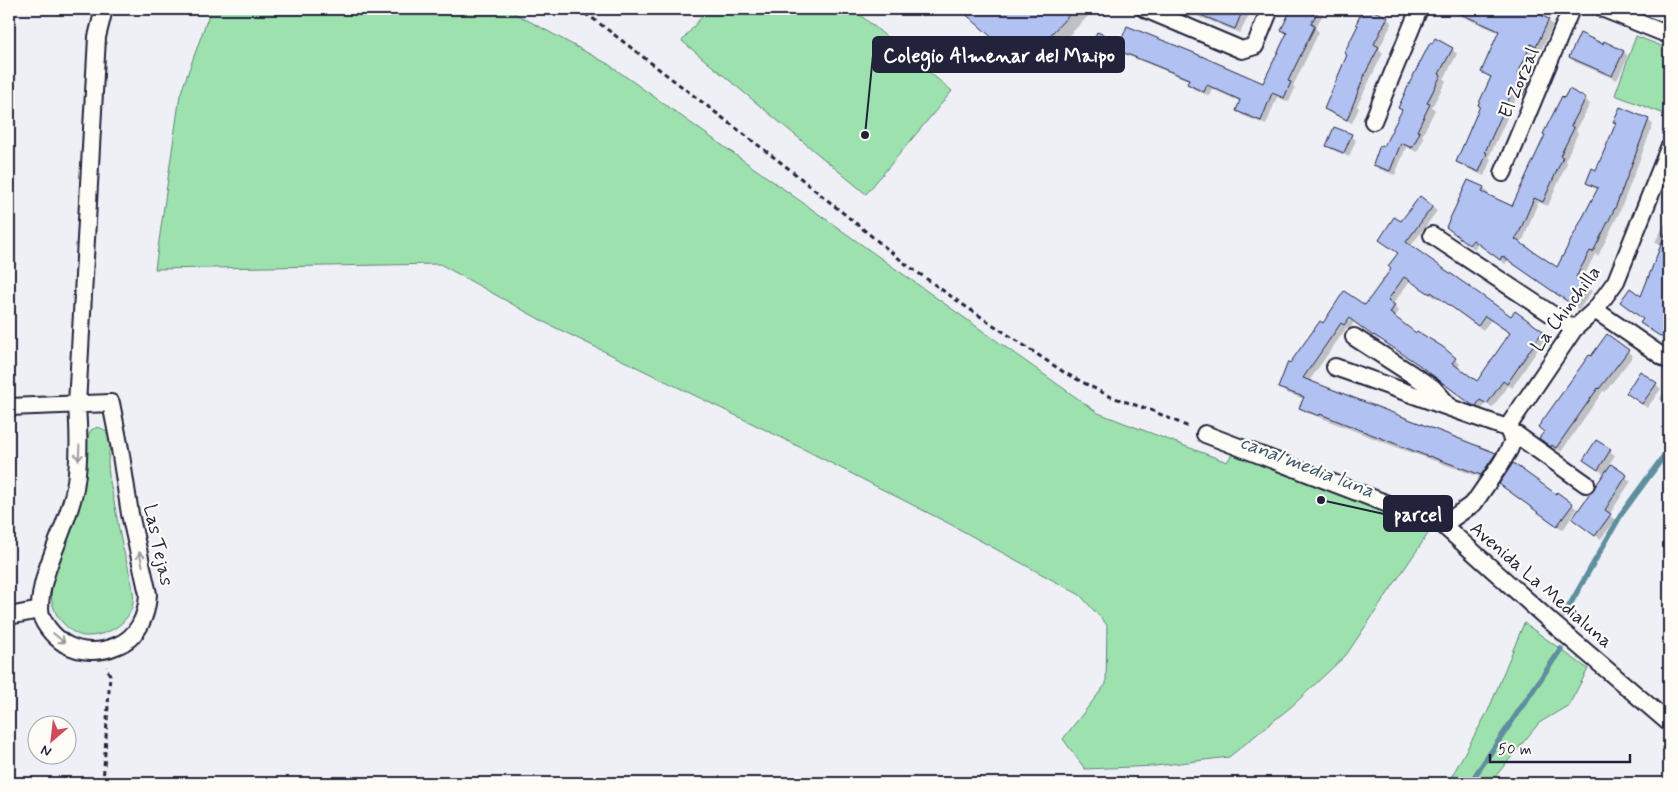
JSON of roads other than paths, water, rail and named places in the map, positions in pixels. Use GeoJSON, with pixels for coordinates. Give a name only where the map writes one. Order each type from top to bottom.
{"type":"FeatureCollection","features":[{"type":"Feature","properties":{"kind":"street"},"geometry":{"type":"LineString","coordinates":[[9,616],[40,610],[43,584],[75,489],[80,451],[77,405],[97,37],[104,9]]}},
{"type":"Feature","properties":{"kind":"street"},"geometry":{"type":"LineString","coordinates":[[1145,9],[1242,50],[1255,46],[1270,9]]}},
{"type":"Feature","properties":{"kind":"street"},"geometry":{"type":"LineString","coordinates":[[1373,120],[1419,9]]}},
{"type":"Feature","properties":{"kind":"street","name":"El Zorzal"},"geometry":{"type":"LineString","coordinates":[[1503,173],[1571,9]]}},
{"type":"Feature","properties":{"kind":"street"},"geometry":{"type":"LineString","coordinates":[[1604,9],[1669,35]]}},
{"type":"Feature","properties":{"kind":"street","name":"La Chinchilla"},"geometry":{"type":"LineString","coordinates":[[1507,428],[1574,329],[1595,310],[1616,281],[1669,148]]}},
{"type":"Feature","properties":{"kind":"street"},"geometry":{"type":"LineString","coordinates":[[1432,236],[1574,329]]}},
{"type":"Feature","properties":{"kind":"street"},"geometry":{"type":"LineString","coordinates":[[1595,310],[1669,361]]}},
{"type":"Feature","properties":{"kind":"street"},"geometry":{"type":"LineString","coordinates":[[1354,337],[1433,388],[1450,408]]}},
{"type":"Feature","properties":{"kind":"street"},"geometry":{"type":"LineString","coordinates":[[1335,366],[1507,428],[1586,484]]}},
{"type":"Feature","properties":{"kind":"street","name":"Las Tejas"},"geometry":{"type":"LineString","coordinates":[[40,610],[43,620],[56,637],[75,648],[96,652],[120,645],[130,638],[138,629],[147,606],[146,582],[130,514],[111,403],[77,405]]}},
{"type":"Feature","properties":{"kind":"street"},"geometry":{"type":"LineString","coordinates":[[9,407],[77,405]]}},
{"type":"Feature","properties":{"kind":"street"},"geometry":{"type":"LineString","coordinates":[[1443,525],[1474,503],[1500,465],[1509,450],[1512,440],[1507,428]]}},
{"type":"Feature","properties":{"kind":"street","name":"Avenida La Medialuna"},"geometry":{"type":"LineString","coordinates":[[1205,434],[1443,525],[1550,621],[1669,722]]}},
{"type":"Feature","properties":{"kind":"waterway"},"geometry":{"type":"LineString","coordinates":[[1564,615],[1622,513],[1669,449]]}},
{"type":"Feature","properties":{"kind":"waterway"},"geometry":{"type":"LineString","coordinates":[[1470,783],[1561,649]]}},
{"type":"Feature","properties":{"kind":"place","name":"Colegio Almenar del Maipo"},"geometry":{"type":"Point","coordinates":[865,135]}},
{"type":"Feature","properties":{"kind":"place","name":"parcel"},"geometry":{"type":"Point","coordinates":[1321,500]}},
{"type":"Feature","properties":{"kind":"water label","name":"canal media luna"},"geometry":{"type":"Point","coordinates":[1307,467]}}]}
